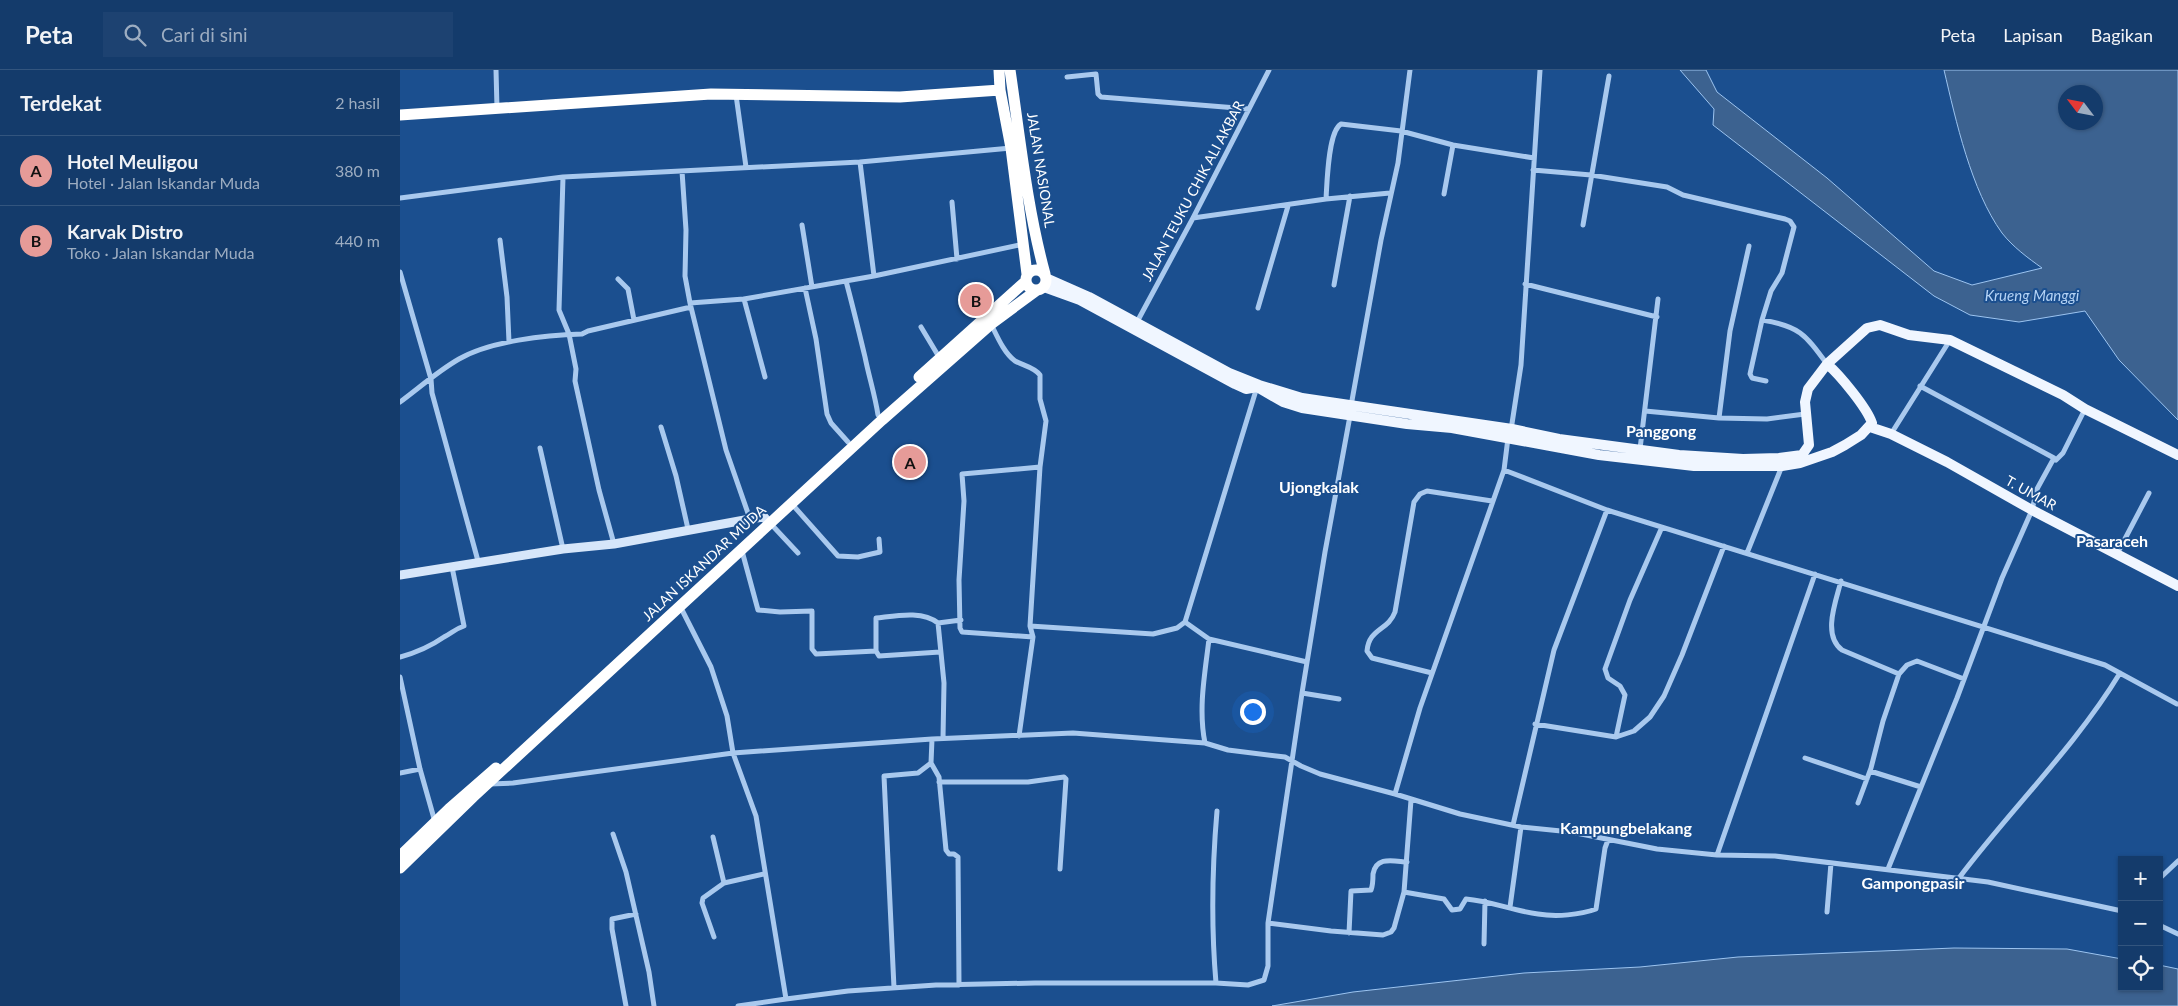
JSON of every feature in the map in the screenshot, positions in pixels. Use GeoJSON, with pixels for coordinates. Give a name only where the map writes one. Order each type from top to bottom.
{"type":"FeatureCollection","features":[{"type":"Feature","properties":{"kind":"highway","name":"JALAN NASIONAL"},"geometry":{"type":"LineString","coordinates":[[999,70],[1000,90],[1011,148],[1024,244],[1026,278]]}},
{"type":"Feature","properties":{"kind":"highway","name":"JALAN NASIONAL"},"geometry":{"type":"LineString","coordinates":[[1010,70],[1043,282]]}},
{"type":"Feature","properties":{"kind":"highway"},"geometry":{"type":"LineString","coordinates":[[400,115],[736,93],[900,97],[1000,90]]}},
{"type":"Feature","properties":{"kind":"highway"},"geometry":{"type":"LineString","coordinates":[[1038,269],[1043,282],[1029,288],[1026,278],[1030,271],[1038,269]]}},
{"type":"Feature","properties":{"kind":"highway","name":"JALAN ISKANDAR MUDA"},"geometry":{"type":"LineString","coordinates":[[400,868],[483,784],[497,767],[767,520],[848,442],[1026,278]]}},
{"type":"Feature","properties":{"kind":"highway","name":"JALAN ISKANDAR MUDA"},"geometry":{"type":"LineString","coordinates":[[400,856],[435,823],[483,784],[742,550],[767,520],[790,503],[991,324],[1043,282]]}},
{"type":"Feature","properties":{"kind":"main road"},"geometry":{"type":"LineString","coordinates":[[1043,282],[1137,322],[1217,366],[1247,380],[1302,398],[1351,411]]}},
{"type":"Feature","properties":{"kind":"main road"},"geometry":{"type":"LineString","coordinates":[[1043,282],[1235,384],[1246,389],[1257,388],[1293,406],[1351,411],[1510,434],[1708,458],[1799,456],[1807,451],[1809,446],[1810,436],[1805,414],[1808,389],[1827,364],[1872,326],[1883,326],[1909,335],[1950,340],[2178,455]]}},
{"type":"Feature","properties":{"kind":"main road"},"geometry":{"type":"LineString","coordinates":[[1510,434],[1599,455],[1661,463],[1694,466],[1782,466],[1800,463],[1832,452],[1857,438],[1872,424],[1871,419],[1839,374],[1827,364]]}},
{"type":"Feature","properties":{"kind":"main road","name":"T. UMAR"},"geometry":{"type":"LineString","coordinates":[[1870,427],[1891,434],[1947,462],[2032,510],[2178,586]]}},
{"type":"Feature","properties":{"kind":"street"},"geometry":{"type":"LineString","coordinates":[[496,70],[497,109]]}},
{"type":"Feature","properties":{"kind":"street","name":"JALAN TEUKU CHIK ALI AKBAR"},"geometry":{"type":"LineString","coordinates":[[1137,322],[1269,70]]}},
{"type":"Feature","properties":{"kind":"street"},"geometry":{"type":"LineString","coordinates":[[738,1006],[894,988],[959,985],[1216,983],[1248,985],[1264,980],[1268,966],[1268,923],[1302,693],[1390,193],[1398,163],[1400,131],[1410,70]]}},
{"type":"Feature","properties":{"kind":"street"},"geometry":{"type":"LineString","coordinates":[[1395,794],[1420,708],[1504,470],[1521,365],[1540,70]]}},
{"type":"Feature","properties":{"kind":"street"},"geometry":{"type":"LineString","coordinates":[[1067,77],[1096,74],[1098,94],[1101,97],[1249,109]]}},
{"type":"Feature","properties":{"kind":"street"},"geometry":{"type":"LineString","coordinates":[[1584,225],[1609,76]]}},
{"type":"Feature","properties":{"kind":"street"},"geometry":{"type":"LineString","coordinates":[[736,93],[746,167]]}},
{"type":"Feature","properties":{"kind":"street"},"geometry":{"type":"LineString","coordinates":[[1326,199],[1328,163],[1336,127],[1342,124],[1400,131],[1453,144],[1534,158]]}},
{"type":"Feature","properties":{"kind":"street"},"geometry":{"type":"LineString","coordinates":[[1444,194],[1453,144]]}},
{"type":"Feature","properties":{"kind":"street"},"geometry":{"type":"LineString","coordinates":[[400,198],[563,177],[860,162],[1011,148]]}},
{"type":"Feature","properties":{"kind":"street"},"geometry":{"type":"LineString","coordinates":[[860,162],[874,276]]}},
{"type":"Feature","properties":{"kind":"street"},"geometry":{"type":"LineString","coordinates":[[1533,170],[1591,175],[1667,188],[1683,195],[1765,213],[1790,221],[1793,225],[1793,230],[1782,273],[1772,291],[1762,320],[1750,376],[1766,381]]}},
{"type":"Feature","properties":{"kind":"street"},"geometry":{"type":"LineString","coordinates":[[682,171],[686,230],[685,276],[726,450],[750,519]]}},
{"type":"Feature","properties":{"kind":"street"},"geometry":{"type":"LineString","coordinates":[[563,177],[558,310],[569,334],[576,369],[575,381],[599,490],[614,544]]}},
{"type":"Feature","properties":{"kind":"street"},"geometry":{"type":"LineString","coordinates":[[1193,218],[1288,206],[1326,199],[1390,193]]}},
{"type":"Feature","properties":{"kind":"street"},"geometry":{"type":"LineString","coordinates":[[1334,285],[1350,196]]}},
{"type":"Feature","properties":{"kind":"street"},"geometry":{"type":"LineString","coordinates":[[952,202],[957,259]]}},
{"type":"Feature","properties":{"kind":"street"},"geometry":{"type":"LineString","coordinates":[[1258,308],[1288,206]]}},
{"type":"Feature","properties":{"kind":"street"},"geometry":{"type":"LineString","coordinates":[[802,225],[812,287]]}},
{"type":"Feature","properties":{"kind":"street"},"geometry":{"type":"LineString","coordinates":[[500,240],[509,342]]}},
{"type":"Feature","properties":{"kind":"street"},"geometry":{"type":"LineString","coordinates":[[400,402],[459,359],[486,346],[569,334],[582,334],[588,330],[691,305],[744,299],[874,276],[1024,244]]}},
{"type":"Feature","properties":{"kind":"street"},"geometry":{"type":"LineString","coordinates":[[1719,418],[1730,331],[1749,246]]}},
{"type":"Feature","properties":{"kind":"street"},"geometry":{"type":"LineString","coordinates":[[400,272],[431,379],[432,393],[478,561]]}},
{"type":"Feature","properties":{"kind":"street"},"geometry":{"type":"LineString","coordinates":[[618,279],[628,289],[634,320]]}},
{"type":"Feature","properties":{"kind":"street"},"geometry":{"type":"LineString","coordinates":[[846,281],[876,396],[878,415]]}},
{"type":"Feature","properties":{"kind":"street"},"geometry":{"type":"LineString","coordinates":[[1525,284],[1657,317]]}},
{"type":"Feature","properties":{"kind":"street"},"geometry":{"type":"LineString","coordinates":[[805,288],[816,339],[827,414],[831,423],[848,442]]}},
{"type":"Feature","properties":{"kind":"street"},"geometry":{"type":"LineString","coordinates":[[744,299],[765,377]]}},
{"type":"Feature","properties":{"kind":"street"},"geometry":{"type":"LineString","coordinates":[[1640,449],[1658,300]]}},
{"type":"Feature","properties":{"kind":"street"},"geometry":{"type":"LineString","coordinates":[[1762,320],[1784,324],[1802,333],[1827,364]]}},
{"type":"Feature","properties":{"kind":"street"},"geometry":{"type":"LineString","coordinates":[[991,324],[1010,356],[1017,362],[1034,369],[1040,375],[1040,399],[1046,421],[1040,467],[1030,626],[1033,637],[1019,736]]}},
{"type":"Feature","properties":{"kind":"street"},"geometry":{"type":"LineString","coordinates":[[921,327],[940,358]]}},
{"type":"Feature","properties":{"kind":"street"},"geometry":{"type":"LineString","coordinates":[[1891,434],[1950,340]]}},
{"type":"Feature","properties":{"kind":"street"},"geometry":{"type":"LineString","coordinates":[[1920,386],[2056,460],[2063,452],[2085,409]]}},
{"type":"Feature","properties":{"kind":"street"},"geometry":{"type":"LineString","coordinates":[[1030,626],[1153,634],[1177,628],[1185,622],[1257,388]]}},
{"type":"Feature","properties":{"kind":"street"},"geometry":{"type":"LineString","coordinates":[[1645,411],[1719,418],[1767,420],[1805,414]]}},
{"type":"Feature","properties":{"kind":"street"},"geometry":{"type":"LineString","coordinates":[[661,427],[676,476],[688,529]]}},
{"type":"Feature","properties":{"kind":"street"},"geometry":{"type":"LineString","coordinates":[[540,448],[563,549]]}},
{"type":"Feature","properties":{"kind":"street"},"geometry":{"type":"LineString","coordinates":[[1888,869],[1983,627],[2032,510],[2037,489],[2054,458]]}},
{"type":"Feature","properties":{"kind":"street"},"geometry":{"type":"LineString","coordinates":[[1747,553],[1782,466]]}},
{"type":"Feature","properties":{"kind":"street"},"geometry":{"type":"LineString","coordinates":[[1033,637],[965,634],[960,628],[960,580],[964,501],[962,474],[1040,467]]}},
{"type":"Feature","properties":{"kind":"street"},"geometry":{"type":"LineString","coordinates":[[1504,470],[1607,510],[1841,581],[1912,606],[2105,664],[2176,704]]}},
{"type":"Feature","properties":{"kind":"street"},"geometry":{"type":"LineString","coordinates":[[1432,673],[1376,659],[1369,656],[1367,652],[1372,635],[1388,623],[1395,612],[1414,502],[1420,494],[1427,491],[1492,500]]}},
{"type":"Feature","properties":{"kind":"street"},"geometry":{"type":"LineString","coordinates":[[2117,554],[2149,494]]}},
{"type":"Feature","properties":{"kind":"street"},"geometry":{"type":"LineString","coordinates":[[790,503],[838,556],[858,556],[880,552],[879,539]]}},
{"type":"Feature","properties":{"kind":"street"},"geometry":{"type":"LineString","coordinates":[[1513,825],[1535,724],[1554,650],[1607,510]]}},
{"type":"Feature","properties":{"kind":"street"},"geometry":{"type":"LineString","coordinates":[[400,574],[563,549],[614,544],[750,519],[767,520],[798,553]]}},
{"type":"Feature","properties":{"kind":"street"},"geometry":{"type":"LineString","coordinates":[[1616,737],[1625,695],[1620,686],[1608,678],[1605,669],[1630,600],[1662,527]]}},
{"type":"Feature","properties":{"kind":"street"},"geometry":{"type":"LineString","coordinates":[[1535,724],[1616,737],[1634,731],[1650,717],[1659,706],[1682,655],[1724,546]]}},
{"type":"Feature","properties":{"kind":"street"},"geometry":{"type":"LineString","coordinates":[[742,550],[758,610],[780,612],[812,611],[812,648],[816,654],[876,651]]}},
{"type":"Feature","properties":{"kind":"street"},"geometry":{"type":"LineString","coordinates":[[400,657],[412,654],[445,637],[454,629],[464,626],[452,567]]}},
{"type":"Feature","properties":{"kind":"street"},"geometry":{"type":"LineString","coordinates":[[1717,855],[1815,574]]}},
{"type":"Feature","properties":{"kind":"street"},"geometry":{"type":"LineString","coordinates":[[1841,581],[1833,612],[1832,636],[1834,644],[1842,650],[1899,674]]}},
{"type":"Feature","properties":{"kind":"street"},"geometry":{"type":"LineString","coordinates":[[680,606],[711,667],[727,716],[733,753],[756,816],[786,999]]}},
{"type":"Feature","properties":{"kind":"street"},"geometry":{"type":"LineString","coordinates":[[940,652],[879,656],[876,651],[876,618],[903,615],[930,617],[938,624],[944,683],[943,738]]}},
{"type":"Feature","properties":{"kind":"street"},"geometry":{"type":"LineString","coordinates":[[938,624],[961,620]]}},
{"type":"Feature","properties":{"kind":"street"},"geometry":{"type":"LineString","coordinates":[[1185,622],[1209,639],[1307,662]]}},
{"type":"Feature","properties":{"kind":"street"},"geometry":{"type":"LineString","coordinates":[[1205,743],[1202,730],[1202,698],[1209,639]]}},
{"type":"Feature","properties":{"kind":"street"},"geometry":{"type":"LineString","coordinates":[[1858,803],[1870,771],[1883,721],[1899,674],[1908,665],[1917,661],[1964,679]]}},
{"type":"Feature","properties":{"kind":"street"},"geometry":{"type":"LineString","coordinates":[[1959,878],[1990,837],[2081,730],[2120,673]]}},
{"type":"Feature","properties":{"kind":"street"},"geometry":{"type":"LineString","coordinates":[[400,677],[420,769],[435,823]]}},
{"type":"Feature","properties":{"kind":"street"},"geometry":{"type":"LineString","coordinates":[[1302,693],[1339,699]]}},
{"type":"Feature","properties":{"kind":"street"},"geometry":{"type":"LineString","coordinates":[[483,784],[513,783],[733,753],[943,738],[1073,733],[1205,743],[1228,750],[1280,756],[1320,774],[1460,814],[1521,827],[1571,832],[1657,849],[1717,855],[1774,856],[1959,878],[2036,892],[2118,910]]}},
{"type":"Feature","properties":{"kind":"street"},"geometry":{"type":"LineString","coordinates":[[932,739],[931,763],[939,779],[946,850],[949,854],[958,857],[959,985]]}},
{"type":"Feature","properties":{"kind":"street"},"geometry":{"type":"LineString","coordinates":[[1805,758],[1867,779]]}},
{"type":"Feature","properties":{"kind":"street"},"geometry":{"type":"LineString","coordinates":[[894,988],[884,776],[918,773],[931,763]]}},
{"type":"Feature","properties":{"kind":"street"},"geometry":{"type":"LineString","coordinates":[[400,773],[420,769]]}},
{"type":"Feature","properties":{"kind":"street"},"geometry":{"type":"LineString","coordinates":[[1870,771],[1920,787]]}},
{"type":"Feature","properties":{"kind":"street"},"geometry":{"type":"LineString","coordinates":[[939,779],[1028,782],[1066,778],[1060,869]]}},
{"type":"Feature","properties":{"kind":"street"},"geometry":{"type":"LineString","coordinates":[[1268,923],[1349,933],[1383,935],[1391,932],[1404,892],[1411,800]]}},
{"type":"Feature","properties":{"kind":"street"},"geometry":{"type":"LineString","coordinates":[[1216,811],[1212,868],[1212,925],[1216,983]]}},
{"type":"Feature","properties":{"kind":"street"},"geometry":{"type":"LineString","coordinates":[[1510,907],[1521,827]]}},
{"type":"Feature","properties":{"kind":"street"},"geometry":{"type":"LineString","coordinates":[[613,834],[621,855],[636,914],[654,1006]]}},
{"type":"Feature","properties":{"kind":"street"},"geometry":{"type":"LineString","coordinates":[[713,837],[724,883]]}},
{"type":"Feature","properties":{"kind":"street"},"geometry":{"type":"LineString","coordinates":[[1404,892],[1444,899],[1452,910],[1460,909],[1465,899],[1485,901],[1539,914],[1584,913],[1596,909],[1605,848],[1608,840]]}},
{"type":"Feature","properties":{"kind":"street"},"geometry":{"type":"LineString","coordinates":[[1349,933],[1351,891],[1371,890],[1374,871],[1380,861],[1407,862]]}},
{"type":"Feature","properties":{"kind":"street"},"geometry":{"type":"LineString","coordinates":[[2163,875],[2178,861]]}},
{"type":"Feature","properties":{"kind":"street"},"geometry":{"type":"LineString","coordinates":[[1827,912],[1831,863]]}},
{"type":"Feature","properties":{"kind":"street"},"geometry":{"type":"LineString","coordinates":[[714,937],[702,899],[724,883],[764,874]]}},
{"type":"Feature","properties":{"kind":"street"},"geometry":{"type":"LineString","coordinates":[[1484,944],[1485,901]]}},
{"type":"Feature","properties":{"kind":"street"},"geometry":{"type":"LineString","coordinates":[[626,1006],[612,929],[612,919],[636,914]]}},
{"type":"Feature","properties":{"kind":"street"},"geometry":{"type":"LineString","coordinates":[[2163,928],[2178,934]]}},
{"type":"Feature","properties":{"kind":"water","name":"Krueng Manggi"},"geometry":{"type":"Polygon","coordinates":[[[1680,70],[1706,70],[1717,92],[1827,178],[1934,271],[1972,285],[2042,268],[2006,238],[1991,216],[1973,176],[1944,70],[2178,70],[2178,420],[2119,360],[2085,311],[2019,322],[1970,315],[1934,296],[1713,125],[1714,109],[1680,70]]]}},
{"type":"Feature","properties":{"kind":"water"},"geometry":{"type":"Polygon","coordinates":[[[1954,948],[2067,949],[2118,958],[2118,991],[2163,991],[2163,966],[2178,969],[2178,1006],[1272,1006],[1353,992],[1524,973],[1640,967],[1738,957],[1954,948]]]}},
{"type":"Feature","properties":{"kind":"place","name":"Karvak Distro"},"geometry":{"type":"Point","coordinates":[976,300]}},
{"type":"Feature","properties":{"kind":"place","name":"Hotel Meuligou"},"geometry":{"type":"Point","coordinates":[910,462]}},
{"type":"Feature","properties":{"kind":"district","name":"Panggong"},"geometry":{"type":"Point","coordinates":[1661,431]}},
{"type":"Feature","properties":{"kind":"district","name":"Ujongkalak"},"geometry":{"type":"Point","coordinates":[1319,487]}},
{"type":"Feature","properties":{"kind":"district","name":"Pasaraceh"},"geometry":{"type":"Point","coordinates":[2112,541]}},
{"type":"Feature","properties":{"kind":"district","name":"Kampungbelakang"},"geometry":{"type":"Point","coordinates":[1626,828]}},
{"type":"Feature","properties":{"kind":"district","name":"Gampongpasir"},"geometry":{"type":"Point","coordinates":[1913,883]}}]}
